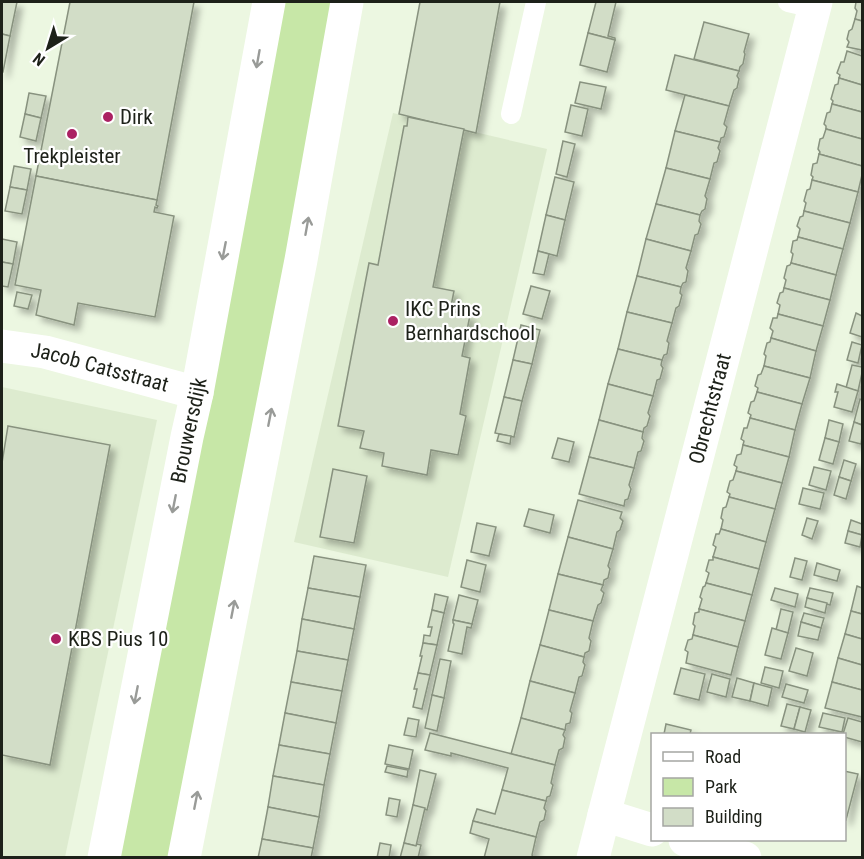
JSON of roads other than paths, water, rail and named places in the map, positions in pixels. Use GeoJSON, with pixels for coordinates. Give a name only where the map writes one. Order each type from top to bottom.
{"type":"FeatureCollection","features":[{"type":"Feature","properties":{"kind":"street","name":"Brouwersdijk"},"geometry":{"type":"LineString","coordinates":[[104,858],[197,393],[268,2]]}},
{"type":"Feature","properties":{"kind":"street"},"geometry":{"type":"LineString","coordinates":[[184,858],[301,260],[347,2]]}},
{"type":"Feature","properties":{"kind":"street","name":"Obrechtstraat"},"geometry":{"type":"LineString","coordinates":[[593,858],[806,4]]}},
{"type":"Feature","properties":{"kind":"street","name":"Jacob Catsstraat"},"geometry":{"type":"LineString","coordinates":[[2,345],[45,352],[197,393]]}},
{"type":"Feature","properties":{"kind":"street"},"geometry":{"type":"LineString","coordinates":[[604,815],[651,830]]}},
{"type":"Feature","properties":{"kind":"street"},"geometry":{"type":"LineString","coordinates":[[688,841],[745,858]]}},
{"type":"Feature","properties":{"kind":"lane"},"geometry":{"type":"LineString","coordinates":[[511,114],[536,2]]}},
{"type":"Feature","properties":{"kind":"place","name":"Dirk"},"geometry":{"type":"Point","coordinates":[108,117]}},
{"type":"Feature","properties":{"kind":"place","name":"Trekpleister"},"geometry":{"type":"Point","coordinates":[72,134]}},
{"type":"Feature","properties":{"kind":"place","name":"IKC Prins Bernhardschool"},"geometry":{"type":"Point","coordinates":[393,321]}},
{"type":"Feature","properties":{"kind":"place","name":"KBS Pius 10"},"geometry":{"type":"Point","coordinates":[56,639]}}]}
